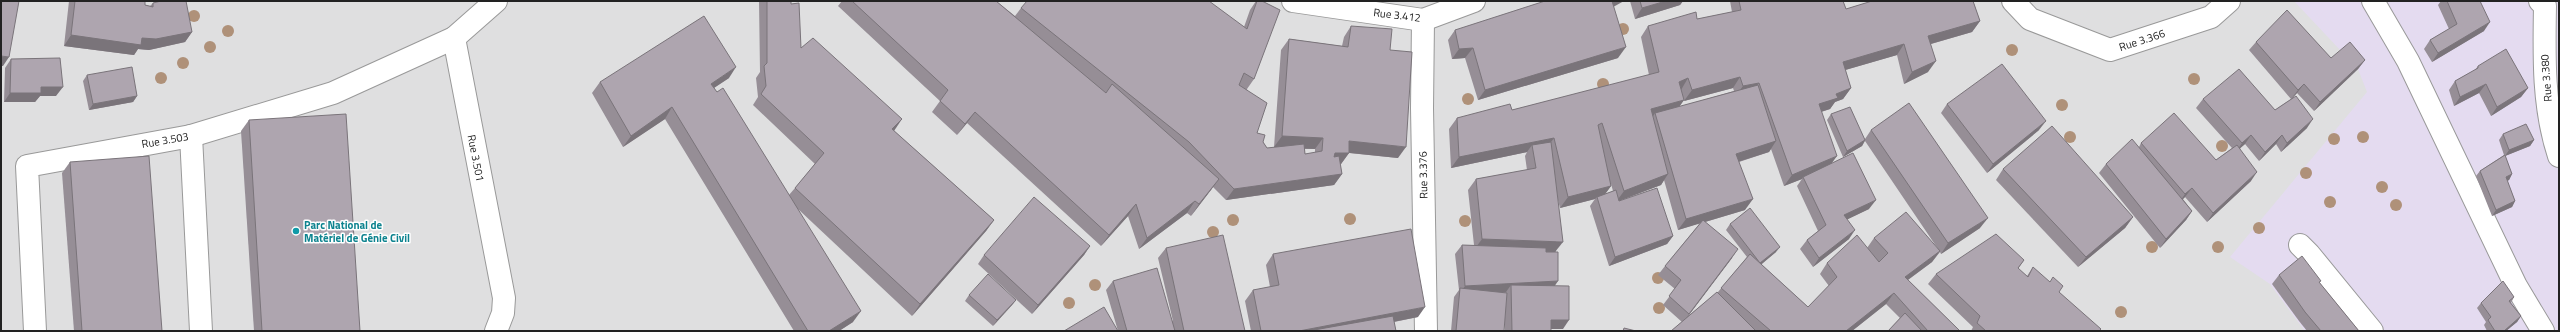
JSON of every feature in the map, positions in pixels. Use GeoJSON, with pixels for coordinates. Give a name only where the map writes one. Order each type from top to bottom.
{"type":"FeatureCollection","features":[{"type":"Feature","properties":{"kind":"street"},"geometry":{"type":"LineString","coordinates":[[454,38],[496,1]]}},
{"type":"Feature","properties":{"kind":"street","name":"Rue 3.412"},"geometry":{"type":"LineString","coordinates":[[1293,1],[1423,20],[1474,1]]}},
{"type":"Feature","properties":{"kind":"street","name":"Rue 3.366"},"geometry":{"type":"LineString","coordinates":[[2013,1],[2030,18],[2110,50],[2211,17],[2229,1]]}},
{"type":"Feature","properties":{"kind":"street"},"geometry":{"type":"LineString","coordinates":[[2373,1],[2408,61],[2516,286],[2543,331]]}},
{"type":"Feature","properties":{"kind":"street","name":"Rue 3.380"},"geometry":{"type":"LineString","coordinates":[[2548,7],[2544,60],[2550,121],[2559,156]]}},
{"type":"Feature","properties":{"kind":"street","name":"Rue 3.376"},"geometry":{"type":"LineString","coordinates":[[1423,20],[1422,108],[1426,331]]}},
{"type":"Feature","properties":{"kind":"street","name":"Rue 3.503"},"geometry":{"type":"LineString","coordinates":[[35,331],[26,166],[41,161],[191,136],[334,93],[454,38]]}},
{"type":"Feature","properties":{"kind":"street","name":"Rue 3.501"},"geometry":{"type":"LineString","coordinates":[[454,38],[504,298],[503,313],[496,331]]}},
{"type":"Feature","properties":{"kind":"street"},"geometry":{"type":"LineString","coordinates":[[191,136],[201,331]]}},
{"type":"Feature","properties":{"kind":"street"},"geometry":{"type":"LineString","coordinates":[[2300,245],[2372,331]]}},
{"type":"Feature","properties":{"kind":"shaded area"},"geometry":{"type":"Polygon","coordinates":[[[1,1],[2559,1],[2559,331],[1,331],[1,1]]]}},
{"type":"Feature","properties":{"kind":"shaded area"},"geometry":{"type":"Polygon","coordinates":[[[2294,1],[2559,1],[2559,331],[2305,331],[2270,284],[2230,257],[2367,92],[2358,69],[2294,1]]]}},
{"type":"Feature","properties":{"kind":"building"},"geometry":{"type":"Polygon","coordinates":[[[1,1],[19,1],[9,57],[1,56],[1,1]]]}},
{"type":"Feature","properties":{"kind":"building"},"geometry":{"type":"Polygon","coordinates":[[[75,1],[145,1],[145,5],[153,7],[153,3],[161,1],[186,1],[192,32],[156,39],[142,38],[141,45],[71,35],[75,1]]]}},
{"type":"Feature","properties":{"kind":"building"},"geometry":{"type":"Polygon","coordinates":[[[767,1],[791,1],[791,4],[799,3],[801,48],[813,38],[902,119],[892,129],[994,220],[920,304],[795,188],[824,153],[761,94],[766,86],[764,66],[767,63],[767,1]]]}},
{"type":"Feature","properties":{"kind":"building"},"geometry":{"type":"Polygon","coordinates":[[[852,1],[996,1],[1106,93],[1112,84],[1219,179],[1199,204],[1195,201],[1147,238],[1136,204],[1109,235],[975,112],[965,124],[940,101],[948,90],[852,1]]]}},
{"type":"Feature","properties":{"kind":"building"},"geometry":{"type":"Polygon","coordinates":[[[1027,1],[1209,1],[1247,29],[1257,1],[1262,1],[1280,10],[1254,79],[1244,73],[1239,85],[1267,103],[1257,133],[1265,135],[1263,142],[1267,148],[1304,144],[1305,154],[1322,151],[1323,138],[1282,136],[1289,39],[1348,47],[1351,26],[1392,29],[1390,50],[1412,52],[1406,147],[1349,141],[1349,153],[1335,153],[1334,157],[1339,156],[1342,174],[1234,189],[1189,142],[1021,8],[1027,1]]]}},
{"type":"Feature","properties":{"kind":"building"},"geometry":{"type":"Polygon","coordinates":[[[1545,1],[1612,1],[1626,47],[1485,90],[1473,48],[1459,49],[1455,30],[1545,1]]]}},
{"type":"Feature","properties":{"kind":"building"},"geometry":{"type":"Polygon","coordinates":[[[1640,1],[1666,1],[1642,8],[1640,1]]]}},
{"type":"Feature","properties":{"kind":"building"},"geometry":{"type":"Polygon","coordinates":[[[1739,1],[1843,1],[1846,9],[1872,1],[1973,1],[1980,21],[1928,36],[1936,61],[1912,72],[1904,44],[1843,62],[1851,88],[1836,94],[1838,98],[1819,104],[1837,156],[1792,175],[1759,83],[1743,86],[1740,77],[1692,90],[1688,78],[1679,82],[1684,100],[1651,109],[1668,174],[1624,191],[1602,123],[1598,125],[1611,186],[1568,197],[1554,138],[1459,157],[1457,118],[1510,104],[1512,110],[1659,72],[1648,26],[1696,12],[1697,19],[1741,10],[1739,1]]]}},
{"type":"Feature","properties":{"kind":"building"},"geometry":{"type":"Polygon","coordinates":[[[2447,1],[2480,1],[2490,22],[2438,53],[2430,40],[2457,24],[2447,1]]]}},
{"type":"Feature","properties":{"kind":"building"},"geometry":{"type":"Polygon","coordinates":[[[2287,10],[2331,58],[2350,42],[2365,60],[2320,102],[2304,84],[2298,90],[2256,42],[2287,10]]]}},
{"type":"Feature","properties":{"kind":"building"},"geometry":{"type":"Polygon","coordinates":[[[704,16],[736,67],[711,84],[717,92],[723,88],[861,311],[829,331],[808,331],[672,107],[631,136],[600,82],[704,16]]]}},
{"type":"Feature","properties":{"kind":"building"},"geometry":{"type":"Polygon","coordinates":[[[2506,49],[2528,88],[2497,107],[2486,84],[2460,97],[2455,81],[2478,68],[2478,66],[2506,49]]]}},
{"type":"Feature","properties":{"kind":"building"},"geometry":{"type":"Polygon","coordinates":[[[60,58],[63,87],[41,87],[41,93],[10,93],[11,59],[60,58]]]}},
{"type":"Feature","properties":{"kind":"building"},"geometry":{"type":"Polygon","coordinates":[[[2002,64],[2046,121],[1993,164],[1947,104],[2002,64]]]}},
{"type":"Feature","properties":{"kind":"building"},"geometry":{"type":"Polygon","coordinates":[[[132,67],[137,96],[93,104],[87,75],[132,67]]]}},
{"type":"Feature","properties":{"kind":"building"},"geometry":{"type":"Polygon","coordinates":[[[2239,69],[2275,110],[2296,96],[2313,119],[2287,143],[2282,135],[2265,152],[2251,135],[2242,143],[2203,99],[2239,69]]]}},
{"type":"Feature","properties":{"kind":"building"},"geometry":{"type":"Polygon","coordinates":[[[1758,85],[1776,141],[1736,154],[1753,199],[1686,219],[1655,113],[1758,85]]]}},
{"type":"Feature","properties":{"kind":"building"},"geometry":{"type":"Polygon","coordinates":[[[1909,103],[1988,218],[1948,243],[1871,130],[1909,103]]]}},
{"type":"Feature","properties":{"kind":"building"},"geometry":{"type":"Polygon","coordinates":[[[1850,107],[1865,140],[1847,151],[1831,114],[1850,107]]]}},
{"type":"Feature","properties":{"kind":"building"},"geometry":{"type":"Polygon","coordinates":[[[2174,113],[2216,160],[2237,145],[2257,172],[2213,213],[2192,188],[2185,194],[2141,143],[2174,113]]]}},
{"type":"Feature","properties":{"kind":"building","name":"Parc National de Matériel de Génie Civil"},"geometry":{"type":"Polygon","coordinates":[[[346,114],[360,331],[262,331],[249,120],[346,114]]]}},
{"type":"Feature","properties":{"kind":"building"},"geometry":{"type":"Polygon","coordinates":[[[2526,124],[2534,140],[2509,150],[2503,134],[2526,124]]]}},
{"type":"Feature","properties":{"kind":"building"},"geometry":{"type":"Polygon","coordinates":[[[2052,126],[2133,217],[2086,257],[2003,169],[2052,126]]]}},
{"type":"Feature","properties":{"kind":"building"},"geometry":{"type":"Polygon","coordinates":[[[2132,139],[2192,211],[2166,239],[2106,164],[2132,139]]]}},
{"type":"Feature","properties":{"kind":"building"},"geometry":{"type":"Polygon","coordinates":[[[1551,142],[1563,242],[1482,239],[1476,179],[1536,168],[1532,145],[1551,142]]]}},
{"type":"Feature","properties":{"kind":"building"},"geometry":{"type":"Polygon","coordinates":[[[1853,153],[1876,200],[1844,215],[1855,230],[1819,258],[1807,240],[1826,225],[1803,177],[1853,153]]]}},
{"type":"Feature","properties":{"kind":"building"},"geometry":{"type":"Polygon","coordinates":[[[2505,155],[2512,174],[2506,177],[2515,201],[2496,210],[2480,171],[2505,155]]]}},
{"type":"Feature","properties":{"kind":"building"},"geometry":{"type":"Polygon","coordinates":[[[149,156],[162,331],[82,331],[70,162],[149,156]]]}},
{"type":"Feature","properties":{"kind":"building"},"geometry":{"type":"Polygon","coordinates":[[[1657,188],[1673,236],[1615,257],[1597,197],[1616,190],[1619,201],[1657,188]]]}},
{"type":"Feature","properties":{"kind":"building"},"geometry":{"type":"Polygon","coordinates":[[[1034,197],[1090,246],[1038,305],[984,255],[1034,197]]]}},
{"type":"Feature","properties":{"kind":"building"},"geometry":{"type":"Polygon","coordinates":[[[1750,208],[1780,247],[1760,263],[1730,224],[1750,208]]]}},
{"type":"Feature","properties":{"kind":"building"},"geometry":{"type":"Polygon","coordinates":[[[1906,212],[1940,251],[1905,277],[1960,331],[1928,331],[1894,293],[1846,331],[1771,331],[1721,288],[1750,254],[1808,307],[1837,277],[1827,263],[1857,235],[1879,262],[1888,253],[1874,238],[1906,212]]]}},
{"type":"Feature","properties":{"kind":"building"},"geometry":{"type":"Polygon","coordinates":[[[1703,220],[1738,249],[1689,314],[1669,296],[1681,280],[1665,266],[1703,220]]]}},
{"type":"Feature","properties":{"kind":"building"},"geometry":{"type":"Polygon","coordinates":[[[1411,229],[1425,307],[1299,331],[1261,331],[1253,290],[1279,285],[1273,254],[1411,229]]]}},
{"type":"Feature","properties":{"kind":"building"},"geometry":{"type":"Polygon","coordinates":[[[1996,234],[2024,260],[2018,268],[2028,277],[2033,267],[2050,282],[2053,277],[2063,286],[2059,292],[2101,329],[2099,331],[1986,331],[1977,323],[1980,316],[1936,274],[1996,234]]]}},
{"type":"Feature","properties":{"kind":"building"},"geometry":{"type":"Polygon","coordinates":[[[1223,235],[1245,331],[1184,331],[1166,248],[1223,235]]]}},
{"type":"Feature","properties":{"kind":"building"},"geometry":{"type":"Polygon","coordinates":[[[1462,245],[1546,248],[1546,252],[1558,252],[1558,281],[1465,286],[1462,245]]]}},
{"type":"Feature","properties":{"kind":"building"},"geometry":{"type":"Polygon","coordinates":[[[2302,256],[2321,281],[2319,282],[2359,331],[2321,331],[2305,312],[2279,275],[2302,256]]]}},
{"type":"Feature","properties":{"kind":"building"},"geometry":{"type":"Polygon","coordinates":[[[1157,268],[1175,331],[1127,331],[1113,281],[1157,268]]]}},
{"type":"Feature","properties":{"kind":"building"},"geometry":{"type":"Polygon","coordinates":[[[988,274],[1016,300],[997,320],[969,295],[988,274]]]}},
{"type":"Feature","properties":{"kind":"building"},"geometry":{"type":"Polygon","coordinates":[[[2503,281],[2514,297],[2509,301],[2521,316],[2504,331],[2495,331],[2488,320],[2491,317],[2481,303],[2503,281]]]}},
{"type":"Feature","properties":{"kind":"building"},"geometry":{"type":"Polygon","coordinates":[[[1511,285],[1569,286],[1569,320],[1551,320],[1551,331],[1512,331],[1511,285]]]}},
{"type":"Feature","properties":{"kind":"building"},"geometry":{"type":"Polygon","coordinates":[[[1460,288],[1507,293],[1504,331],[1456,331],[1460,288]]]}},
{"type":"Feature","properties":{"kind":"building"},"geometry":{"type":"Polygon","coordinates":[[[1717,292],[1756,331],[1671,331],[1717,292]]]}},
{"type":"Feature","properties":{"kind":"building"},"geometry":{"type":"Polygon","coordinates":[[[1104,307],[1118,331],[1064,331],[1104,307]]]}},
{"type":"Feature","properties":{"kind":"building"},"geometry":{"type":"Polygon","coordinates":[[[1905,313],[1922,331],[1888,331],[1905,313]]]}},
{"type":"Feature","properties":{"kind":"building"},"geometry":{"type":"Polygon","coordinates":[[[1393,316],[1396,331],[1314,331],[1314,330],[1393,316]]]}},
{"type":"Feature","properties":{"kind":"building"},"geometry":{"type":"Polygon","coordinates":[[[1624,328],[1636,331],[1623,331],[1624,328]]]}},
{"type":"Feature","properties":{"kind":"place","name":"Parc National de Matériel de Génie Civil"},"geometry":{"type":"Point","coordinates":[296,231]}}]}
